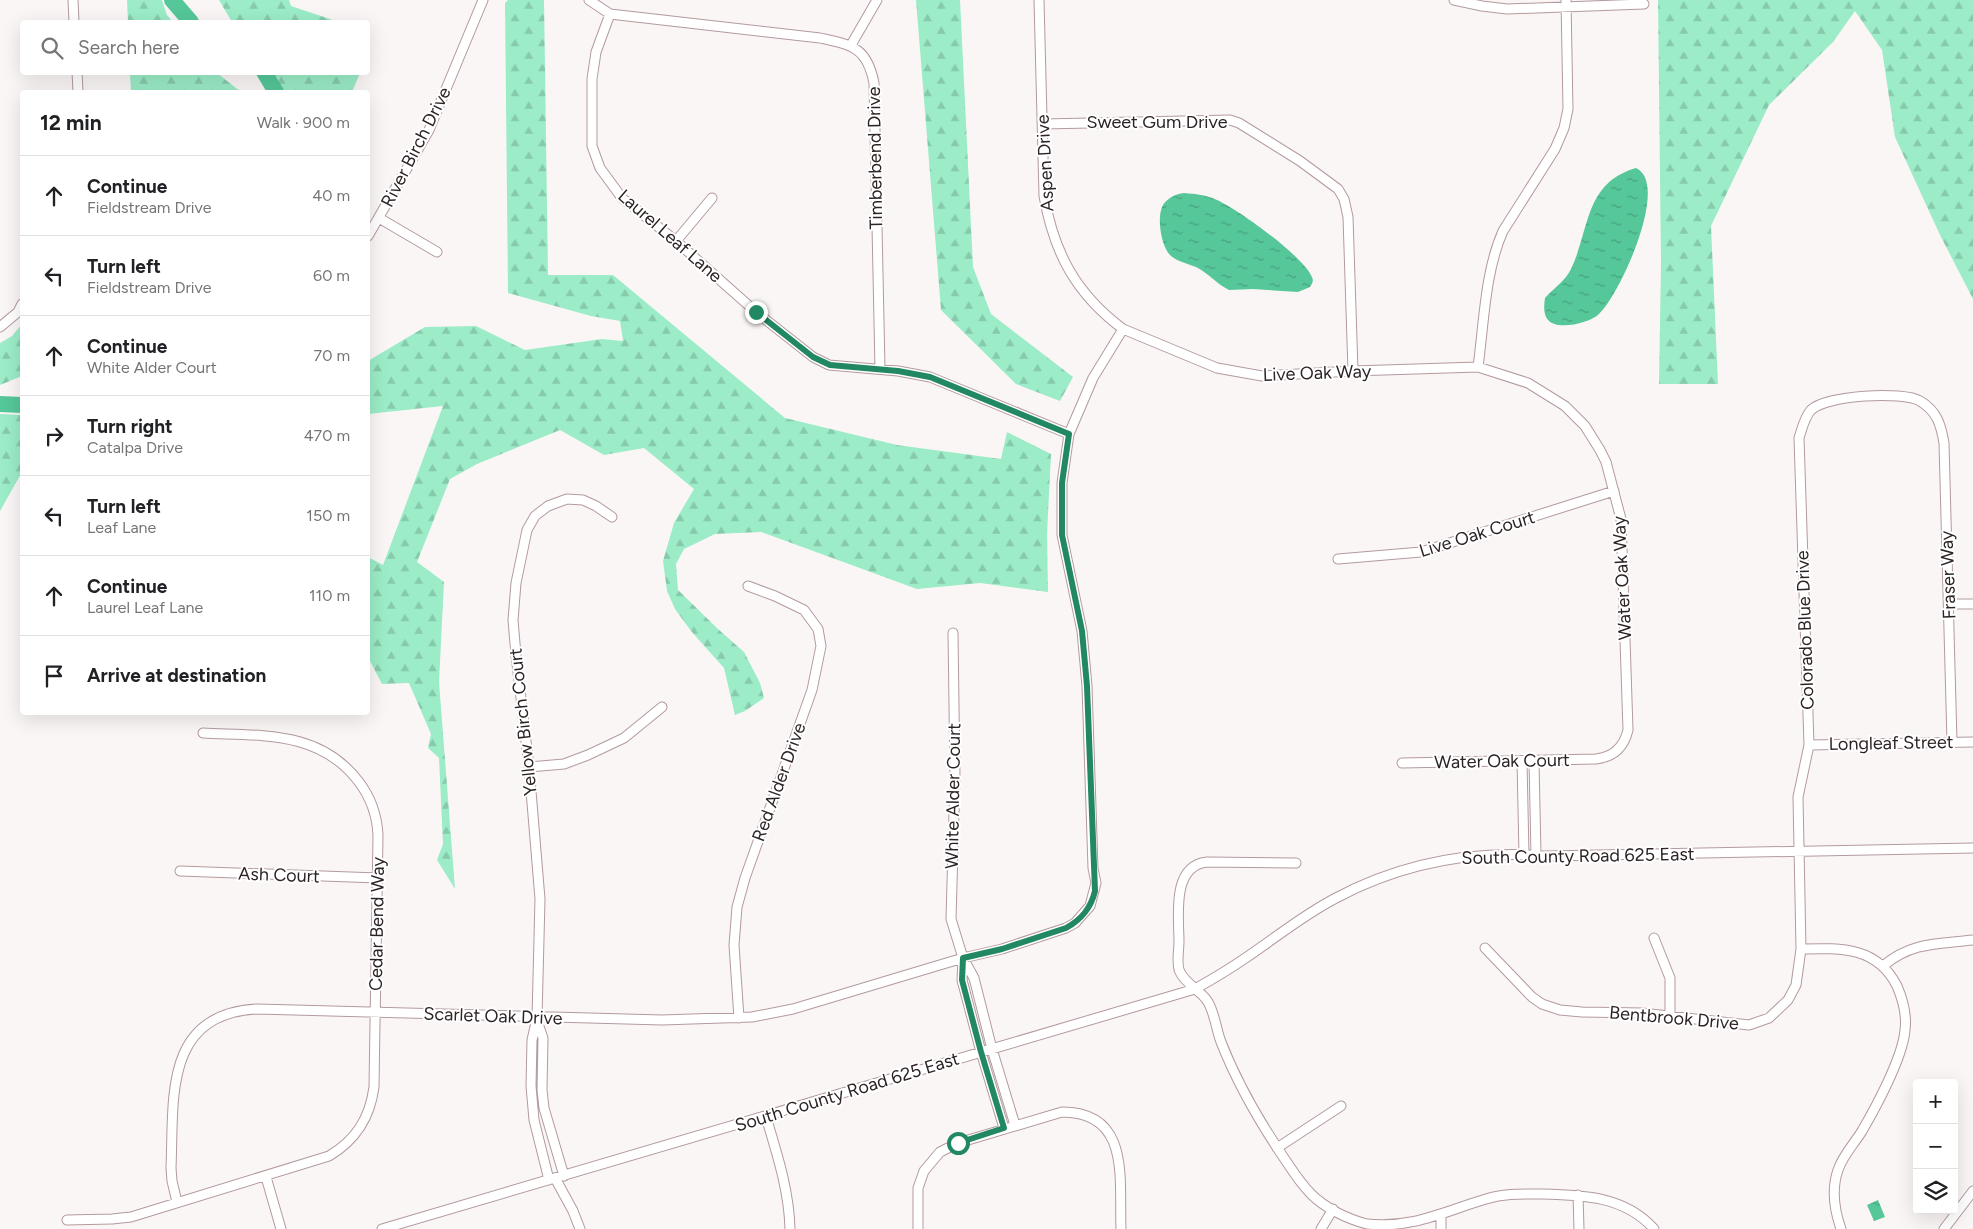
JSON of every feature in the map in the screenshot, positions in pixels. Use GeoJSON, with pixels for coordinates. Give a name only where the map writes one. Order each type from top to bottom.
{"type":"FeatureCollection","features":[{"type":"Feature","properties":{"kind":"street"},"geometry":{"type":"LineString","coordinates":[[74,0],[74,20]]}},
{"type":"Feature","properties":{"kind":"street","name":"River Birch Drive"},"geometry":{"type":"LineString","coordinates":[[370,233],[429,130],[483,0]]}},
{"type":"Feature","properties":{"kind":"street"},"geometry":{"type":"LineString","coordinates":[[589,0],[610,14],[820,38],[851,45],[877,0]]}},
{"type":"Feature","properties":{"kind":"street","name":"Aspen Drive"},"geometry":{"type":"LineString","coordinates":[[1039,0],[1044,196],[1048,217],[1057,247],[1071,274],[1089,299],[1123,330]]}},
{"type":"Feature","properties":{"kind":"street"},"geometry":{"type":"LineString","coordinates":[[1454,0],[1494,8],[1566,3],[1644,4]]}},
{"type":"Feature","properties":{"kind":"street"},"geometry":{"type":"LineString","coordinates":[[1478,367],[1494,254],[1503,231],[1556,149],[1564,128],[1568,109],[1566,3]]}},
{"type":"Feature","properties":{"kind":"street","name":"Laurel Leaf Lane"},"geometry":{"type":"LineString","coordinates":[[610,14],[596,52],[592,79],[592,146],[600,168],[622,198],[676,241],[756,312],[813,357],[830,365],[880,369],[930,377],[1069,434]]}},
{"type":"Feature","properties":{"kind":"street","name":"Timberbend Drive"},"geometry":{"type":"LineString","coordinates":[[851,45],[864,57],[874,83],[880,369]]}},
{"type":"Feature","properties":{"kind":"street"},"geometry":{"type":"LineString","coordinates":[[77,75],[78,90]]}},
{"type":"Feature","properties":{"kind":"street","name":"Sweet Gum Drive"},"geometry":{"type":"LineString","coordinates":[[1043,124],[1230,120],[1247,127],[1300,161],[1338,189],[1344,199],[1348,217],[1353,371]]}},
{"type":"Feature","properties":{"kind":"street"},"geometry":{"type":"LineString","coordinates":[[676,241],[712,198]]}},
{"type":"Feature","properties":{"kind":"street"},"geometry":{"type":"LineString","coordinates":[[379,218],[437,252]]}},
{"type":"Feature","properties":{"kind":"street"},"geometry":{"type":"LineString","coordinates":[[0,327],[18,312],[20,308]]}},
{"type":"Feature","properties":{"kind":"street","name":"Live Oak Way"},"geometry":{"type":"LineString","coordinates":[[1123,330],[1217,368],[1247,375],[1278,376],[1353,371],[1478,367]]}},
{"type":"Feature","properties":{"kind":"street","name":"Scarlet Oak Drive"},"geometry":{"type":"LineString","coordinates":[[177,1202],[171,1168],[175,1080],[183,1053],[200,1031],[223,1015],[243,1010],[452,1013],[536,1018],[662,1020],[739,1018],[794,1009],[963,958],[1002,949],[1066,928],[1075,923],[1086,912],[1095,891],[1087,686],[1082,631],[1062,535],[1062,483],[1069,434],[1093,378],[1123,330]]}},
{"type":"Feature","properties":{"kind":"street","name":"Water Oak Way"},"geometry":{"type":"LineString","coordinates":[[1478,367],[1528,383],[1565,406],[1584,426],[1606,462],[1621,519],[1628,730],[1626,738],[1618,751],[1602,758]]}},
{"type":"Feature","properties":{"kind":"street","name":"Colorado Blue Drive"},"geometry":{"type":"LineString","coordinates":[[1799,852],[1798,797],[1809,745],[1800,438],[1804,422],[1812,410],[1825,401],[1841,398],[1902,396],[1919,400],[1932,410]]}},
{"type":"Feature","properties":{"kind":"street","name":"Fraser Way"},"geometry":{"type":"LineString","coordinates":[[1932,410],[1941,424],[1944,443],[1952,742]]}},
{"type":"Feature","properties":{"kind":"street","name":"Live Oak Court"},"geometry":{"type":"LineString","coordinates":[[1338,559],[1421,552],[1614,491]]}},
{"type":"Feature","properties":{"kind":"street","name":"Yellow Birch Court"},"geometry":{"type":"LineString","coordinates":[[556,1178],[534,1120],[530,1086],[532,1040],[536,1018],[540,898],[529,767],[513,620],[516,583],[527,530],[540,511],[553,503],[574,499],[589,502],[612,516]]}},
{"type":"Feature","properties":{"kind":"street","name":"Red Alder Drive"},"geometry":{"type":"LineString","coordinates":[[739,1018],[734,945],[737,907],[745,878],[812,690],[822,641],[818,629],[804,610],[748,586]]}},
{"type":"Feature","properties":{"kind":"street"},"geometry":{"type":"LineString","coordinates":[[1949,604],[1973,604]]}},
{"type":"Feature","properties":{"kind":"street","name":"White Alder Court"},"geometry":{"type":"LineString","coordinates":[[953,633],[955,777],[951,919],[963,958],[974,978],[992,1049],[1015,1125]]}},
{"type":"Feature","properties":{"kind":"street"},"geometry":{"type":"LineString","coordinates":[[529,767],[564,764],[588,755],[624,738],[662,707]]}},
{"type":"Feature","properties":{"kind":"street","name":"Cedar Bend Way"},"geometry":{"type":"LineString","coordinates":[[67,1220],[131,1217],[266,1177],[329,1156],[352,1139],[361,1128],[370,1108],[374,1087],[376,1012],[378,835],[376,813],[365,790],[342,764],[318,748],[290,739],[203,733]]}},
{"type":"Feature","properties":{"kind":"street","name":"Longleaf Street"},"geometry":{"type":"LineString","coordinates":[[1809,745],[1973,742]]}},
{"type":"Feature","properties":{"kind":"street","name":"Water Oak Court"},"geometry":{"type":"LineString","coordinates":[[1402,763],[1602,758]]}},
{"type":"Feature","properties":{"kind":"street"},"geometry":{"type":"LineString","coordinates":[[1522,761],[1524,855]]}},
{"type":"Feature","properties":{"kind":"street"},"geometry":{"type":"LineString","coordinates":[[1534,761],[1536,856]]}},
{"type":"Feature","properties":{"kind":"street","name":"South County Road 625 East"},"geometry":{"type":"LineString","coordinates":[[382,1229],[1195,989],[1243,960],[1334,899],[1377,878],[1417,866],[1481,855],[1536,856],[1973,848]]}},
{"type":"Feature","properties":{"kind":"street","name":"Bentbrook Drive"},"geometry":{"type":"LineString","coordinates":[[1485,948],[1532,997],[1550,1007],[1571,1012],[1619,1011],[1738,1025],[1753,1024],[1769,1018],[1783,1007],[1796,985],[1801,949],[1799,852]]}},
{"type":"Feature","properties":{"kind":"street"},"geometry":{"type":"LineString","coordinates":[[1296,863],[1207,862],[1190,870],[1180,886],[1178,900],[1179,972],[1208,1001],[1220,1040],[1254,1112],[1304,1187],[1319,1201],[1333,1209],[1366,1223],[1384,1226],[1415,1224],[1498,1196],[1511,1194],[1578,1195],[1616,1203],[1634,1212],[1654,1229]]}},
{"type":"Feature","properties":{"kind":"street","name":"Ash Court"},"geometry":{"type":"LineString","coordinates":[[180,871],[378,878]]}},
{"type":"Feature","properties":{"kind":"street"},"geometry":{"type":"LineString","coordinates":[[1654,938],[1670,978],[1670,1016]]}},
{"type":"Feature","properties":{"kind":"street"},"geometry":{"type":"LineString","coordinates":[[1883,966],[1899,953],[1918,946],[1973,940]]}},
{"type":"Feature","properties":{"kind":"street"},"geometry":{"type":"LineString","coordinates":[[1801,949],[1848,950],[1867,956],[1883,966],[1894,982],[1902,1000],[1905,1033],[1882,1094],[1838,1170],[1835,1179],[1834,1199],[1841,1229]]}},
{"type":"Feature","properties":{"kind":"street","name":"White Alder Court"},"geometry":{"type":"LineString","coordinates":[[963,958],[962,980],[1004,1128]]}},
{"type":"Feature","properties":{"kind":"street","name":"Yellow Birch Court"},"geometry":{"type":"LineString","coordinates":[[536,1018],[543,1038],[542,1090],[556,1178]]}},
{"type":"Feature","properties":{"kind":"street"},"geometry":{"type":"LineString","coordinates":[[1278,1148],[1341,1106]]}},
{"type":"Feature","properties":{"kind":"street"},"geometry":{"type":"LineString","coordinates":[[918,1229],[918,1188],[924,1171],[932,1159],[948,1147],[1004,1128],[1062,1112],[1075,1112],[1085,1114],[1100,1122],[1107,1129],[1114,1142],[1117,1154],[1120,1229]]}},
{"type":"Feature","properties":{"kind":"street"},"geometry":{"type":"LineString","coordinates":[[766,1117],[784,1176],[790,1229]]}},
{"type":"Feature","properties":{"kind":"street"},"geometry":{"type":"LineString","coordinates":[[266,1177],[282,1229]]}},
{"type":"Feature","properties":{"kind":"street"},"geometry":{"type":"LineString","coordinates":[[556,1178],[580,1229]]}},
{"type":"Feature","properties":{"kind":"street"},"geometry":{"type":"LineString","coordinates":[[1944,1229],[1973,1191]]}},
{"type":"Feature","properties":{"kind":"street"},"geometry":{"type":"LineString","coordinates":[[1578,1195],[1578,1229]]}},
{"type":"Feature","properties":{"kind":"street"},"geometry":{"type":"LineString","coordinates":[[1321,1229],[1333,1209]]}},
{"type":"Feature","properties":{"kind":"street"},"geometry":{"type":"LineString","coordinates":[[1440,1217],[1441,1229]]}},
{"type":"Feature","properties":{"kind":"green space"},"geometry":{"type":"Polygon","coordinates":[[[127,0],[162,0],[167,15],[171,20],[128,20],[127,0]]]}},
{"type":"Feature","properties":{"kind":"green space"},"geometry":{"type":"Polygon","coordinates":[[[219,0],[289,0],[291,6],[332,20],[231,20],[219,0]]]}},
{"type":"Feature","properties":{"kind":"green space"},"geometry":{"type":"Polygon","coordinates":[[[508,0],[544,0],[548,275],[613,275],[785,418],[897,445],[1001,459],[1007,432],[1051,454],[1047,534],[1048,592],[980,583],[917,589],[761,532],[715,534],[684,549],[676,564],[678,590],[744,652],[760,683],[764,698],[745,711],[735,715],[724,668],[691,631],[675,609],[667,591],[663,561],[674,523],[694,489],[644,448],[604,455],[560,430],[477,464],[450,479],[417,562],[444,582],[439,682],[455,889],[437,860],[443,844],[439,758],[428,748],[431,734],[409,683],[382,684],[370,661],[370,558],[383,565],[443,406],[370,414],[370,360],[425,327],[476,326],[525,350],[602,339],[623,341],[620,321],[591,316],[508,293],[505,3],[508,0]]]}},
{"type":"Feature","properties":{"kind":"green space"},"geometry":{"type":"Polygon","coordinates":[[[916,0],[960,0],[973,267],[991,314],[1073,377],[1060,401],[1016,384],[941,310],[916,0]]]}},
{"type":"Feature","properties":{"kind":"green space"},"geometry":{"type":"Polygon","coordinates":[[[1658,0],[1973,0],[1973,299],[1940,235],[1895,137],[1882,50],[1855,11],[1833,42],[1769,105],[1711,226],[1718,384],[1659,384],[1661,263],[1658,0]]]}},
{"type":"Feature","properties":{"kind":"green space"},"geometry":{"type":"Polygon","coordinates":[[[130,75],[220,75],[238,90],[131,90],[130,75]]]}},
{"type":"Feature","properties":{"kind":"green space"},"geometry":{"type":"Polygon","coordinates":[[[275,75],[359,75],[353,90],[280,90],[278,79],[275,75]]]}},
{"type":"Feature","properties":{"kind":"green space"},"geometry":{"type":"Polygon","coordinates":[[[20,326],[20,377],[0,385],[0,343],[12,336],[20,326]]]}},
{"type":"Feature","properties":{"kind":"green space"},"geometry":{"type":"Polygon","coordinates":[[[0,414],[20,415],[20,476],[0,511],[0,414]]]}},
{"type":"Feature","properties":{"kind":"water"},"geometry":{"type":"Polygon","coordinates":[[[1636,168],[1645,178],[1648,195],[1645,216],[1629,264],[1618,286],[1608,303],[1595,317],[1574,324],[1558,325],[1552,323],[1545,315],[1545,298],[1569,273],[1591,210],[1598,196],[1619,175],[1636,168]]]}},
{"type":"Feature","properties":{"kind":"water"},"geometry":{"type":"Polygon","coordinates":[[[1184,193],[1217,200],[1240,213],[1269,234],[1306,268],[1313,278],[1310,287],[1298,292],[1253,289],[1229,290],[1198,268],[1172,257],[1162,239],[1161,212],[1162,207],[1169,199],[1184,193]]]}},
{"type":"Feature","properties":{"kind":"water"},"geometry":{"type":"Polygon","coordinates":[[[1878,1200],[1885,1217],[1874,1221],[1867,1205],[1878,1200]]]}},
{"type":"Feature","properties":{"kind":"waterway"},"geometry":{"type":"LineString","coordinates":[[172,0],[189,20]]}},
{"type":"Feature","properties":{"kind":"waterway"},"geometry":{"type":"LineString","coordinates":[[266,75],[275,90]]}},
{"type":"Feature","properties":{"kind":"waterway"},"geometry":{"type":"LineString","coordinates":[[0,404],[20,405]]}},
{"type":"Feature","properties":{"kind":"route"},"geometry":{"type":"LineString","coordinates":[[756,312],[813,357],[830,365],[898,371],[930,377],[1069,434],[1062,483],[1062,535],[1082,631],[1092,777],[1095,891],[1086,912],[1075,923],[1066,928],[1002,949],[963,958],[962,980],[1004,1128],[958,1143]]}}]}
